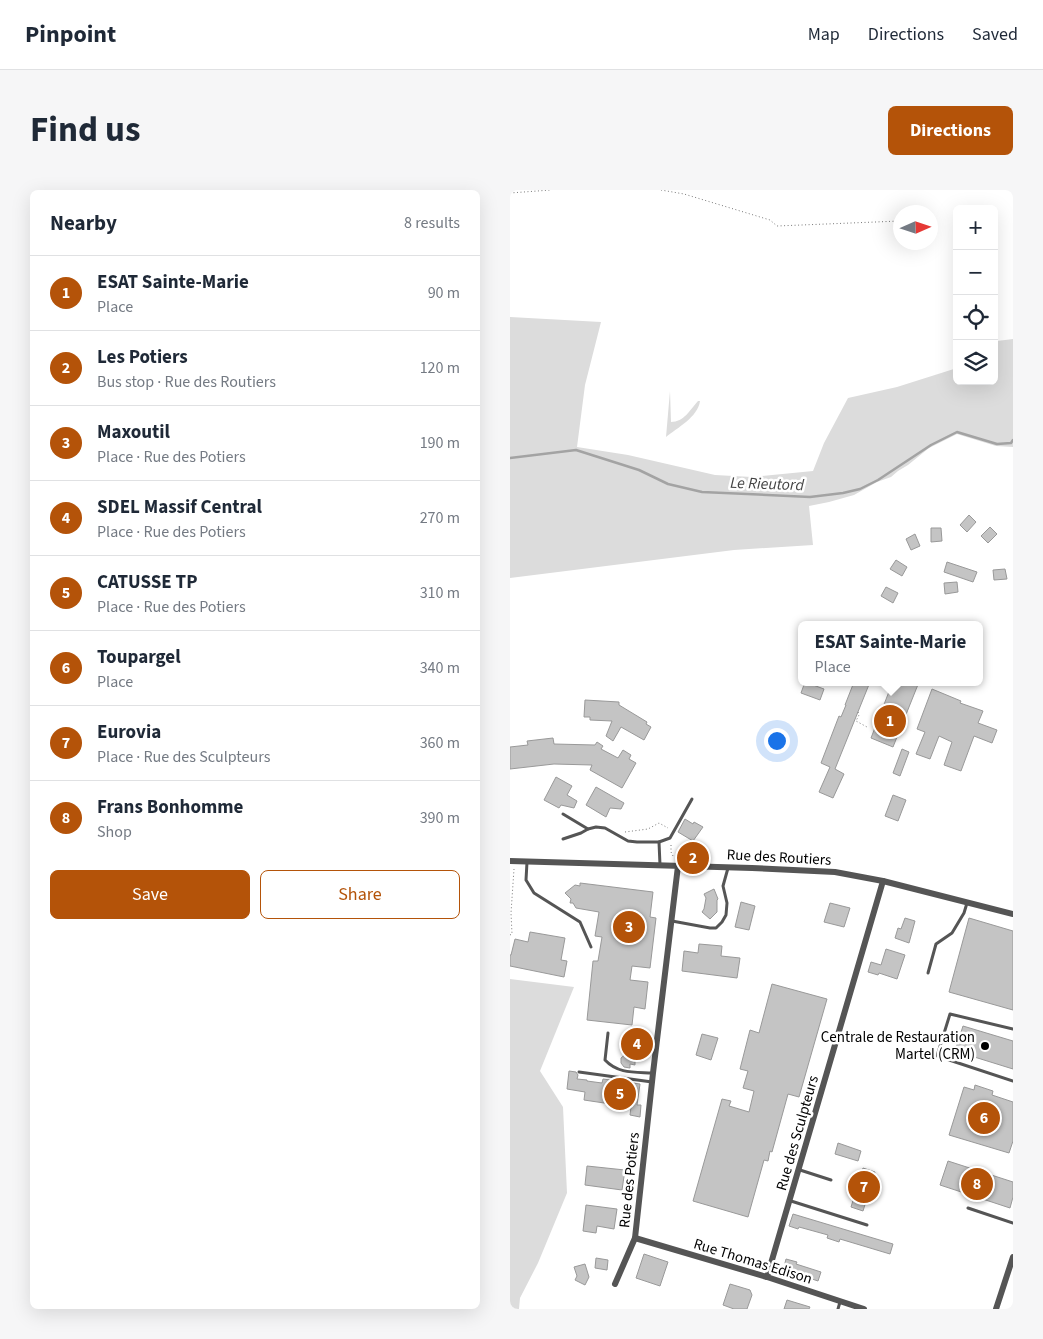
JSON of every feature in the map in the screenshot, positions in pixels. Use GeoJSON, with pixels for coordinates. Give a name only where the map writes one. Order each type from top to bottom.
{"type":"FeatureCollection","features":[{"type":"Feature","properties":{"kind":"street","name":"Rue des Routiers"},"geometry":{"type":"LineString","coordinates":[[512,861],[835,872],[883,881],[1013,914]]}},
{"type":"Feature","properties":{"kind":"street","name":"Rue des Potiers"},"geometry":{"type":"LineString","coordinates":[[615,1284],[635,1238],[678,866]]}},
{"type":"Feature","properties":{"kind":"street","name":"Rue des Sculpteurs"},"geometry":{"type":"LineString","coordinates":[[767,1277],[883,881]]}},
{"type":"Feature","properties":{"kind":"street","name":"Rue Thomas Edison"},"geometry":{"type":"LineString","coordinates":[[635,1238],[767,1277],[864,1309]]}},
{"type":"Feature","properties":{"kind":"street"},"geometry":{"type":"LineString","coordinates":[[996,1309],[1013,1257]]}},
{"type":"Feature","properties":{"kind":"lane"},"geometry":{"type":"LineString","coordinates":[[563,839],[596,827],[606,828],[628,840],[659,842],[670,838],[692,799]]}},
{"type":"Feature","properties":{"kind":"lane"},"geometry":{"type":"LineString","coordinates":[[563,814],[588,829]]}},
{"type":"Feature","properties":{"kind":"lane"},"geometry":{"type":"LineString","coordinates":[[659,842],[660,865]]}},
{"type":"Feature","properties":{"kind":"lane"},"geometry":{"type":"LineString","coordinates":[[527,861],[526,880],[534,893],[580,922],[591,947]]}},
{"type":"Feature","properties":{"kind":"lane"},"geometry":{"type":"LineString","coordinates":[[671,921],[716,928],[726,915],[727,903],[723,886],[728,867]]}},
{"type":"Feature","properties":{"kind":"lane"},"geometry":{"type":"LineString","coordinates":[[928,973],[936,944],[952,933],[964,914],[968,902]]}},
{"type":"Feature","properties":{"kind":"lane"},"geometry":{"type":"LineString","coordinates":[[1013,1029],[950,1014],[937,1056],[1013,1081]]}},
{"type":"Feature","properties":{"kind":"lane"},"geometry":{"type":"LineString","coordinates":[[608,1033],[605,1060],[612,1067],[629,1072],[653,1073]]}},
{"type":"Feature","properties":{"kind":"lane"},"geometry":{"type":"LineString","coordinates":[[580,1072],[652,1082]]}},
{"type":"Feature","properties":{"kind":"lane"},"geometry":{"type":"LineString","coordinates":[[799,1170],[832,1180]]}},
{"type":"Feature","properties":{"kind":"lane"},"geometry":{"type":"LineString","coordinates":[[790,1201],[867,1225]]}},
{"type":"Feature","properties":{"kind":"lane"},"geometry":{"type":"LineString","coordinates":[[968,1208],[1013,1223]]}},
{"type":"Feature","properties":{"kind":"lane"},"geometry":{"type":"LineString","coordinates":[[838,1309],[840,1301]]}},
{"type":"Feature","properties":{"kind":"path"},"geometry":{"type":"LineString","coordinates":[[510,193],[551,190]]}},
{"type":"Feature","properties":{"kind":"path"},"geometry":{"type":"LineString","coordinates":[[661,190],[684,194],[770,220],[778,226],[893,221]]}},
{"type":"Feature","properties":{"kind":"path"},"geometry":{"type":"LineString","coordinates":[[858,712],[859,715],[856,721],[867,727]]}},
{"type":"Feature","properties":{"kind":"path"},"geometry":{"type":"LineString","coordinates":[[510,935],[512,934],[512,861]]}},
{"type":"Feature","properties":{"kind":"shaded area"},"geometry":{"type":"Polygon","coordinates":[[[510,317],[601,322],[585,385],[577,447],[628,455],[715,475],[752,477],[813,471],[824,443],[848,398],[897,387],[953,369],[953,385],[998,385],[998,341],[1013,339],[1013,447],[996,446],[957,434],[929,448],[891,477],[877,482],[854,495],[809,506],[813,545],[734,550],[510,578],[510,317]]]}},
{"type":"Feature","properties":{"kind":"shaded area"},"geometry":{"type":"Polygon","coordinates":[[[670,391],[671,422],[683,418],[700,401],[691,417],[666,437],[670,391]]]}},
{"type":"Feature","properties":{"kind":"shaded area"},"geometry":{"type":"Polygon","coordinates":[[[510,979],[574,987],[540,1071],[563,1107],[567,1193],[538,1263],[520,1298],[519,1309],[510,1309],[510,979]]]}},
{"type":"Feature","properties":{"kind":"building"},"geometry":{"type":"Polygon","coordinates":[[[969,515],[976,522],[967,532],[960,525],[969,515]]]}},
{"type":"Feature","properties":{"kind":"building"},"geometry":{"type":"Polygon","coordinates":[[[990,527],[997,534],[988,543],[981,536],[990,527]]]}},
{"type":"Feature","properties":{"kind":"building"},"geometry":{"type":"Polygon","coordinates":[[[931,528],[941,528],[942,541],[931,542],[931,528]]]}},
{"type":"Feature","properties":{"kind":"building"},"geometry":{"type":"Polygon","coordinates":[[[915,534],[920,546],[911,550],[906,539],[915,534]]]}},
{"type":"Feature","properties":{"kind":"building"},"geometry":{"type":"Polygon","coordinates":[[[896,560],[907,567],[902,576],[890,569],[896,560]]]}},
{"type":"Feature","properties":{"kind":"building"},"geometry":{"type":"Polygon","coordinates":[[[947,562],[977,572],[973,582],[944,572],[947,562]]]}},
{"type":"Feature","properties":{"kind":"building"},"geometry":{"type":"Polygon","coordinates":[[[1005,569],[1007,579],[994,580],[993,570],[1005,569]]]}},
{"type":"Feature","properties":{"kind":"building"},"geometry":{"type":"Polygon","coordinates":[[[957,582],[958,592],[945,594],[944,583],[957,582]]]}},
{"type":"Feature","properties":{"kind":"building"},"geometry":{"type":"Polygon","coordinates":[[[886,587],[898,593],[893,603],[881,596],[886,587]]]}},
{"type":"Feature","properties":{"kind":"building"},"geometry":{"type":"Polygon","coordinates":[[[804,686],[816,686],[824,689],[820,700],[801,693],[804,686]]]}},
{"type":"Feature","properties":{"kind":"building"},"geometry":{"type":"Polygon","coordinates":[[[852,686],[868,686],[835,769],[844,774],[833,798],[819,792],[830,767],[821,763],[852,686]]]}},
{"type":"Feature","properties":{"kind":"building"},"geometry":{"type":"Polygon","coordinates":[[[883,686],[917,686],[893,747],[871,738],[890,689],[883,686]]]}},
{"type":"Feature","properties":{"kind":"building"},"geometry":{"type":"Polygon","coordinates":[[[932,689],[961,701],[960,703],[983,711],[978,723],[997,730],[992,743],[974,736],[961,771],[944,765],[952,742],[939,736],[930,759],[916,754],[925,732],[917,729],[932,689]]]}},
{"type":"Feature","properties":{"kind":"building"},"geometry":{"type":"Polygon","coordinates":[[[585,700],[619,702],[619,705],[647,722],[646,724],[651,727],[644,740],[621,727],[613,741],[606,736],[612,721],[590,720],[590,717],[584,717],[585,700]]]}},
{"type":"Feature","properties":{"kind":"building"},"geometry":{"type":"Polygon","coordinates":[[[553,738],[554,744],[595,745],[597,742],[603,746],[601,749],[618,758],[623,750],[631,755],[629,759],[636,763],[622,788],[590,770],[592,765],[554,764],[510,769],[510,747],[528,745],[527,741],[553,738]]]}},
{"type":"Feature","properties":{"kind":"building"},"geometry":{"type":"Polygon","coordinates":[[[902,749],[909,752],[900,776],[893,773],[902,749]]]}},
{"type":"Feature","properties":{"kind":"building"},"geometry":{"type":"Polygon","coordinates":[[[556,777],[572,786],[567,795],[577,801],[574,808],[561,805],[559,808],[544,800],[556,777]]]}},
{"type":"Feature","properties":{"kind":"building"},"geometry":{"type":"Polygon","coordinates":[[[596,787],[624,803],[621,809],[610,808],[606,817],[586,805],[596,787]]]}},
{"type":"Feature","properties":{"kind":"building"},"geometry":{"type":"Polygon","coordinates":[[[893,795],[906,800],[898,821],[885,816],[893,795]]]}},
{"type":"Feature","properties":{"kind":"building"},"geometry":{"type":"Polygon","coordinates":[[[685,819],[703,827],[693,841],[678,832],[685,819]]]}},
{"type":"Feature","properties":{"kind":"building"},"geometry":{"type":"Polygon","coordinates":[[[580,883],[653,892],[650,917],[656,918],[650,968],[632,966],[630,980],[648,982],[645,1009],[634,1007],[632,1025],[587,1020],[593,961],[598,961],[602,937],[595,936],[599,912],[576,908],[573,903],[570,903],[571,899],[565,893],[575,885],[580,886],[580,883]]]}},
{"type":"Feature","properties":{"kind":"building"},"geometry":{"type":"Polygon","coordinates":[[[714,889],[718,899],[717,912],[710,919],[702,912],[706,898],[704,894],[714,889]]]}},
{"type":"Feature","properties":{"kind":"building"},"geometry":{"type":"Polygon","coordinates":[[[741,902],[755,906],[749,930],[735,927],[741,902]]]}},
{"type":"Feature","properties":{"kind":"building"},"geometry":{"type":"Polygon","coordinates":[[[830,903],[850,908],[844,927],[824,922],[830,903]]]}},
{"type":"Feature","properties":{"kind":"building"},"geometry":{"type":"Polygon","coordinates":[[[905,918],[915,921],[909,943],[895,938],[898,928],[901,929],[905,918]]]}},
{"type":"Feature","properties":{"kind":"building"},"geometry":{"type":"Polygon","coordinates":[[[969,918],[1013,931],[1013,1010],[949,992],[969,918]]]}},
{"type":"Feature","properties":{"kind":"building"},"geometry":{"type":"Polygon","coordinates":[[[530,932],[565,938],[561,960],[567,961],[564,977],[510,966],[510,955],[515,939],[528,942],[530,932]]]}},
{"type":"Feature","properties":{"kind":"building"},"geometry":{"type":"Polygon","coordinates":[[[699,944],[722,946],[721,956],[740,958],[737,978],[682,971],[684,951],[698,953],[699,944]]]}},
{"type":"Feature","properties":{"kind":"building"},"geometry":{"type":"Polygon","coordinates":[[[886,949],[905,955],[897,979],[879,973],[878,975],[868,972],[871,962],[881,965],[886,949]]]}},
{"type":"Feature","properties":{"kind":"building"},"geometry":{"type":"Polygon","coordinates":[[[772,984],[827,999],[799,1097],[788,1094],[772,1152],[770,1151],[768,1161],[764,1160],[748,1217],[693,1201],[722,1099],[731,1101],[729,1106],[749,1112],[754,1091],[743,1088],[748,1071],[740,1069],[750,1030],[759,1033],[772,984]]]}},
{"type":"Feature","properties":{"kind":"building","name":"Centrale de Restauration Martel (CRM)"},"geometry":{"type":"Polygon","coordinates":[[[963,1026],[1013,1041],[1013,1069],[955,1051],[963,1026]]]}},
{"type":"Feature","properties":{"kind":"building"},"geometry":{"type":"Polygon","coordinates":[[[631,1033],[646,1035],[643,1060],[635,1059],[635,1065],[630,1064],[630,1068],[624,1067],[621,1063],[621,1058],[628,1052],[631,1033]]]}},
{"type":"Feature","properties":{"kind":"building"},"geometry":{"type":"Polygon","coordinates":[[[702,1034],[718,1038],[711,1060],[696,1055],[702,1034]]]}},
{"type":"Feature","properties":{"kind":"building"},"geometry":{"type":"Polygon","coordinates":[[[569,1071],[576,1072],[578,1075],[577,1079],[587,1081],[602,1083],[603,1079],[640,1084],[637,1105],[641,1105],[640,1117],[630,1115],[631,1107],[584,1100],[585,1092],[567,1089],[569,1071]]]}},
{"type":"Feature","properties":{"kind":"building"},"geometry":{"type":"Polygon","coordinates":[[[975,1085],[993,1091],[992,1095],[1013,1102],[1013,1141],[1009,1153],[949,1135],[964,1087],[974,1090],[975,1085]]]}},
{"type":"Feature","properties":{"kind":"building"},"geometry":{"type":"Polygon","coordinates":[[[838,1143],[861,1151],[858,1161],[835,1154],[838,1143]]]}},
{"type":"Feature","properties":{"kind":"building"},"geometry":{"type":"Polygon","coordinates":[[[948,1161],[1013,1182],[1013,1197],[1010,1208],[940,1185],[948,1161]]]}},
{"type":"Feature","properties":{"kind":"building"},"geometry":{"type":"Polygon","coordinates":[[[587,1166],[625,1170],[622,1190],[585,1185],[587,1166]]]}},
{"type":"Feature","properties":{"kind":"building"},"geometry":{"type":"Polygon","coordinates":[[[863,1168],[875,1172],[863,1211],[851,1207],[863,1168]]]}},
{"type":"Feature","properties":{"kind":"building"},"geometry":{"type":"Polygon","coordinates":[[[586,1205],[617,1209],[614,1229],[597,1226],[596,1233],[583,1231],[586,1205]]]}},
{"type":"Feature","properties":{"kind":"building"},"geometry":{"type":"Polygon","coordinates":[[[793,1214],[893,1244],[890,1254],[840,1239],[839,1242],[827,1238],[828,1235],[789,1226],[793,1214]]]}},
{"type":"Feature","properties":{"kind":"building"},"geometry":{"type":"Polygon","coordinates":[[[644,1254],[668,1262],[660,1286],[636,1278],[644,1254]]]}},
{"type":"Feature","properties":{"kind":"building"},"geometry":{"type":"Polygon","coordinates":[[[596,1258],[608,1260],[607,1270],[595,1268],[596,1258]]]}},
{"type":"Feature","properties":{"kind":"building"},"geometry":{"type":"Polygon","coordinates":[[[786,1259],[821,1272],[818,1281],[785,1270],[786,1259]]]}},
{"type":"Feature","properties":{"kind":"building"},"geometry":{"type":"Polygon","coordinates":[[[585,1264],[589,1277],[585,1285],[575,1280],[577,1276],[574,1267],[585,1264]]]}},
{"type":"Feature","properties":{"kind":"building"},"geometry":{"type":"Polygon","coordinates":[[[730,1284],[750,1290],[752,1295],[747,1309],[734,1309],[723,1305],[730,1284]]]}},
{"type":"Feature","properties":{"kind":"building"},"geometry":{"type":"Polygon","coordinates":[[[787,1300],[810,1307],[809,1309],[784,1309],[787,1300]]]}},
{"type":"Feature","properties":{"kind":"waterway","name":"Le Rieutord"},"geometry":{"type":"LineString","coordinates":[[510,458],[576,450],[639,470],[668,484],[702,492],[810,497],[860,489],[878,480],[931,445],[957,432],[997,444],[1011,443],[1013,440]]}},
{"type":"Feature","properties":{"kind":"place","name":"ESAT Sainte-Marie"},"geometry":{"type":"Point","coordinates":[890,721]}},
{"type":"Feature","properties":{"kind":"place","name":"Les Potiers"},"geometry":{"type":"Point","coordinates":[693,858]}},
{"type":"Feature","properties":{"kind":"place","name":"Maxoutil"},"geometry":{"type":"Point","coordinates":[629,927]}},
{"type":"Feature","properties":{"kind":"place","name":"SDEL Massif Central"},"geometry":{"type":"Point","coordinates":[637,1044]}},
{"type":"Feature","properties":{"kind":"place","name":"Centrale de Restauration Martel (CRM)"},"geometry":{"type":"Point","coordinates":[985,1046]}},
{"type":"Feature","properties":{"kind":"place","name":"CATUSSE TP"},"geometry":{"type":"Point","coordinates":[620,1094]}},
{"type":"Feature","properties":{"kind":"place","name":"Toupargel"},"geometry":{"type":"Point","coordinates":[984,1118]}},
{"type":"Feature","properties":{"kind":"place","name":"Frans Bonhomme"},"geometry":{"type":"Point","coordinates":[977,1184]}},
{"type":"Feature","properties":{"kind":"place","name":"Eurovia"},"geometry":{"type":"Point","coordinates":[864,1187]}}]}
